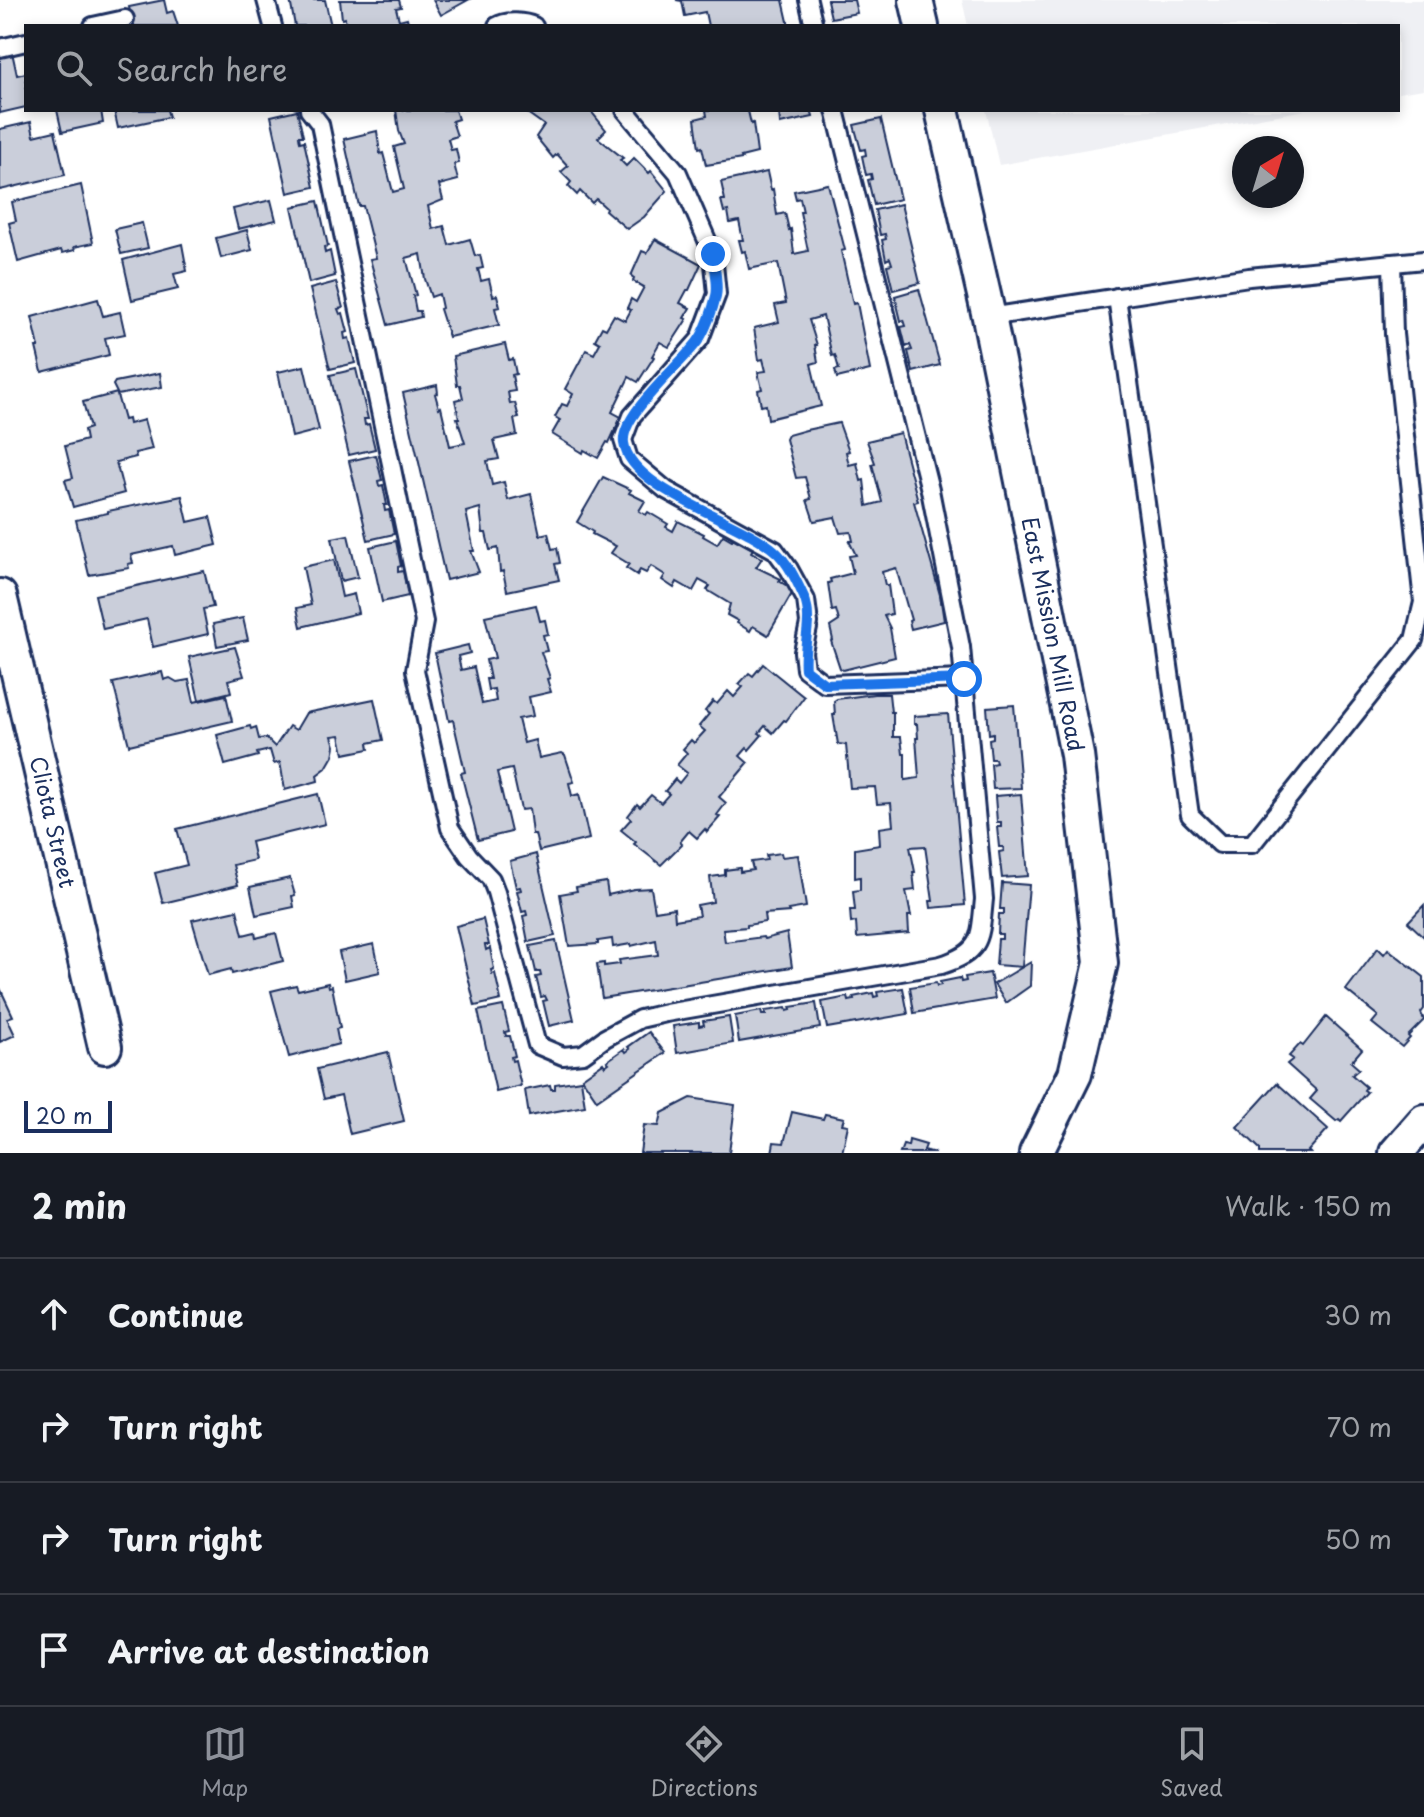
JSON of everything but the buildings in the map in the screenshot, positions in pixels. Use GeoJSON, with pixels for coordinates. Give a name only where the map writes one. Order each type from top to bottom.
{"type":"FeatureCollection","features":[{"type":"Feature","properties":{"kind":"street"},"geometry":{"type":"LineString","coordinates":[[916,0],[922,24]]}},
{"type":"Feature","properties":{"kind":"street","name":"East Mission Mill Road"},"geometry":{"type":"LineString","coordinates":[[942,112],[989,317],[1077,755],[1101,963],[1075,1074],[1036,1153]]}},
{"type":"Feature","properties":{"kind":"street","name":"Cliota Street"},"geometry":{"type":"LineString","coordinates":[[0,596],[105,1047]]}},
{"type":"Feature","properties":{"kind":"street"},"geometry":{"type":"LineString","coordinates":[[1396,1153],[1424,1121]]}},
{"type":"Feature","properties":{"kind":"lane"},"geometry":{"type":"LineString","coordinates":[[266,0],[272,24]]}},
{"type":"Feature","properties":{"kind":"lane"},"geometry":{"type":"LineString","coordinates":[[808,0],[814,24]]}},
{"type":"Feature","properties":{"kind":"lane"},"geometry":{"type":"LineString","coordinates":[[102,24],[125,19]]}},
{"type":"Feature","properties":{"kind":"lane"},"geometry":{"type":"LineString","coordinates":[[500,24],[530,24]]}},
{"type":"Feature","properties":{"kind":"lane"},"geometry":{"type":"LineString","coordinates":[[0,48],[24,42]]}},
{"type":"Feature","properties":{"kind":"lane"},"geometry":{"type":"LineString","coordinates":[[311,112],[320,124],[424,622],[415,670],[450,828],[469,856],[491,879],[537,1045],[563,1056],[583,1054],[640,1019],[941,965],[965,958],[981,937],[984,899],[961,647],[930,490],[836,112]]}},
{"type":"Feature","properties":{"kind":"lane"},"geometry":{"type":"LineString","coordinates":[[627,112],[678,173],[713,254],[717,294],[700,339],[632,416],[623,440],[629,459],[666,490],[775,550],[806,600],[809,623],[803,652],[805,669],[825,684],[964,679]]}},
{"type":"Feature","properties":{"kind":"lane"},"geometry":{"type":"LineString","coordinates":[[989,317],[1249,277],[1424,260]]}},
{"type":"Feature","properties":{"kind":"lane"},"geometry":{"type":"LineString","coordinates":[[1117,297],[1190,815],[1220,844],[1252,844],[1414,640],[1423,602],[1394,334],[1392,263]]}},
{"type":"Feature","properties":{"kind":"shaded area"},"geometry":{"type":"Polygon","coordinates":[[[962,0],[1424,0],[1424,89],[1400,93],[1400,24],[968,24],[962,0]]]}},
{"type":"Feature","properties":{"kind":"shaded area"},"geometry":{"type":"Polygon","coordinates":[[[986,112],[1294,112],[999,165],[986,112]]]}},
{"type":"Feature","properties":{"kind":"route"},"geometry":{"type":"LineString","coordinates":[[713,254],[717,294],[700,339],[632,416],[623,440],[629,459],[666,490],[775,550],[806,600],[809,623],[803,652],[805,669],[825,684],[964,679]]}}]}
